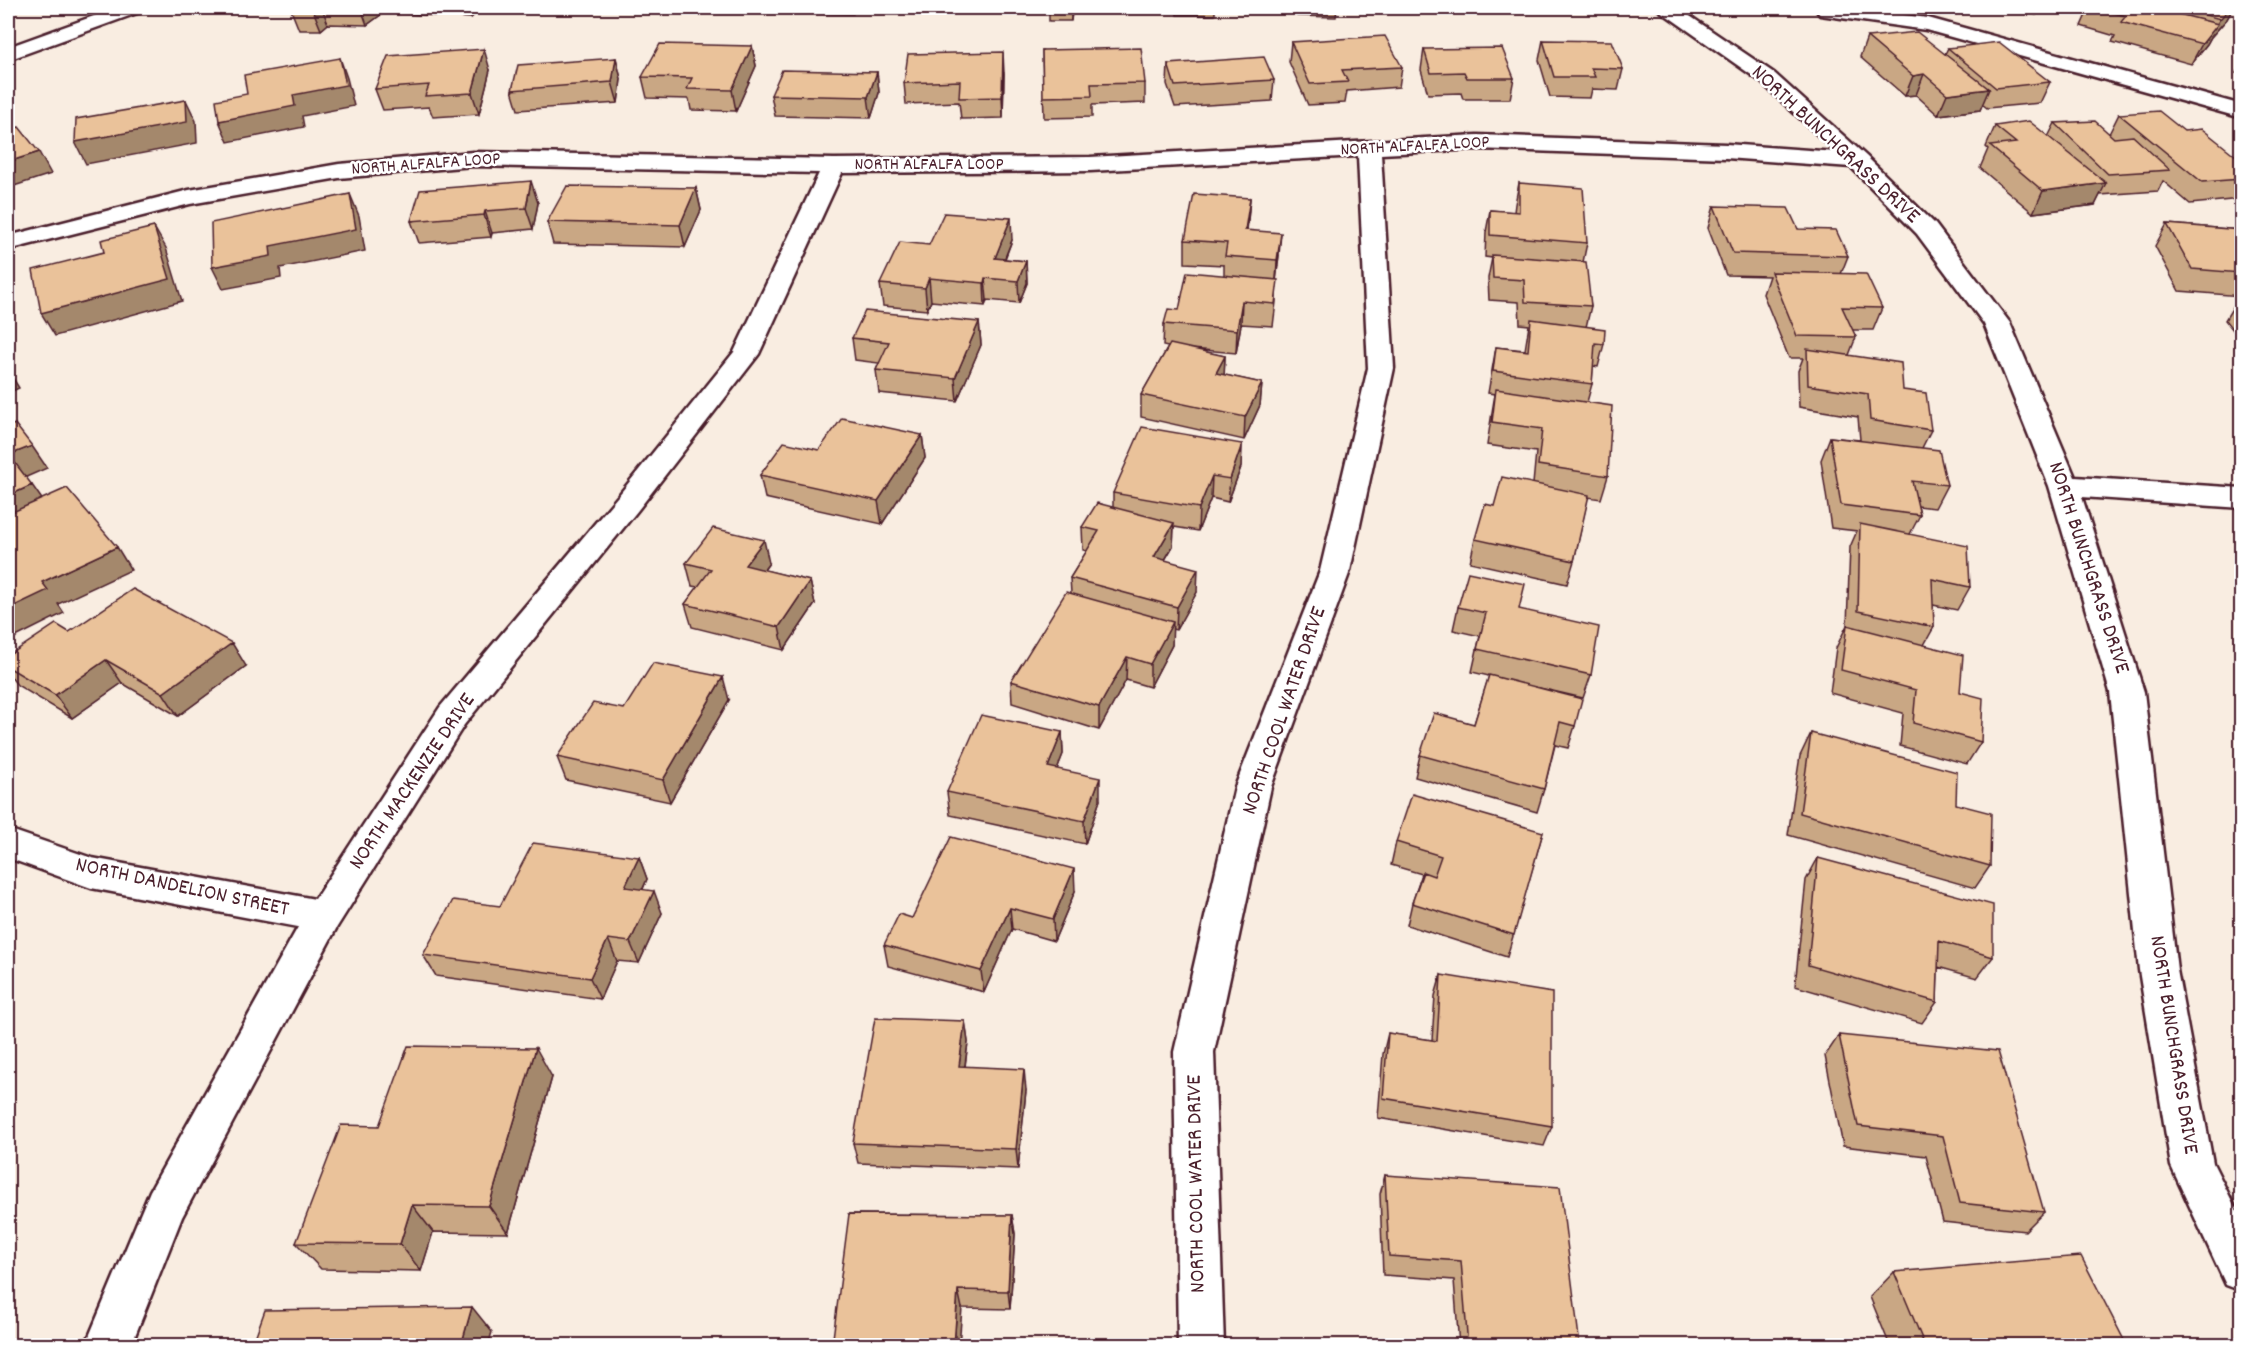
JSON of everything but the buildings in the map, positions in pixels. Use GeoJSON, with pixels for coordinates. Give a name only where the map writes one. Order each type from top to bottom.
{"type":"FeatureCollection","features":[{"type":"Feature","properties":{"kind":"street"},"geometry":{"type":"LineString","coordinates":[[8,54],[133,8]]}},
{"type":"Feature","properties":{"kind":"street","name":"NORTH BUNCHGRASS DRIVE"},"geometry":{"type":"LineString","coordinates":[[1666,8],[1767,77],[1858,161],[1926,229],[1997,323],[2064,486],[2127,692],[2158,970],[2192,1167],[2241,1269]]}},
{"type":"Feature","properties":{"kind":"street"},"geometry":{"type":"LineString","coordinates":[[1827,11],[1928,24],[2241,112]]}},
{"type":"Feature","properties":{"kind":"street","name":"NORTH ALFALFA LOOP"},"geometry":{"type":"LineString","coordinates":[[8,243],[189,197],[350,170],[473,159],[834,166],[1090,164],[1477,142],[1726,151],[1858,161]]}},
{"type":"Feature","properties":{"kind":"street","name":"NORTH COOL WATER DRIVE"},"geometry":{"type":"LineString","coordinates":[[1201,1346],[1194,1052],[1253,787],[1335,571],[1381,368],[1369,149]]}},
{"type":"Feature","properties":{"kind":"street","name":"NORTH MACKENZIE DRIVE"},"geometry":{"type":"LineString","coordinates":[[108,1346],[165,1206],[324,916],[452,716],[628,503],[746,354],[834,166]]}},
{"type":"Feature","properties":{"kind":"street"},"geometry":{"type":"LineString","coordinates":[[2064,486],[2241,498]]}},
{"type":"Feature","properties":{"kind":"street","name":"NORTH DANDELION STREET"},"geometry":{"type":"LineString","coordinates":[[8,843],[91,873],[324,916]]}}]}
